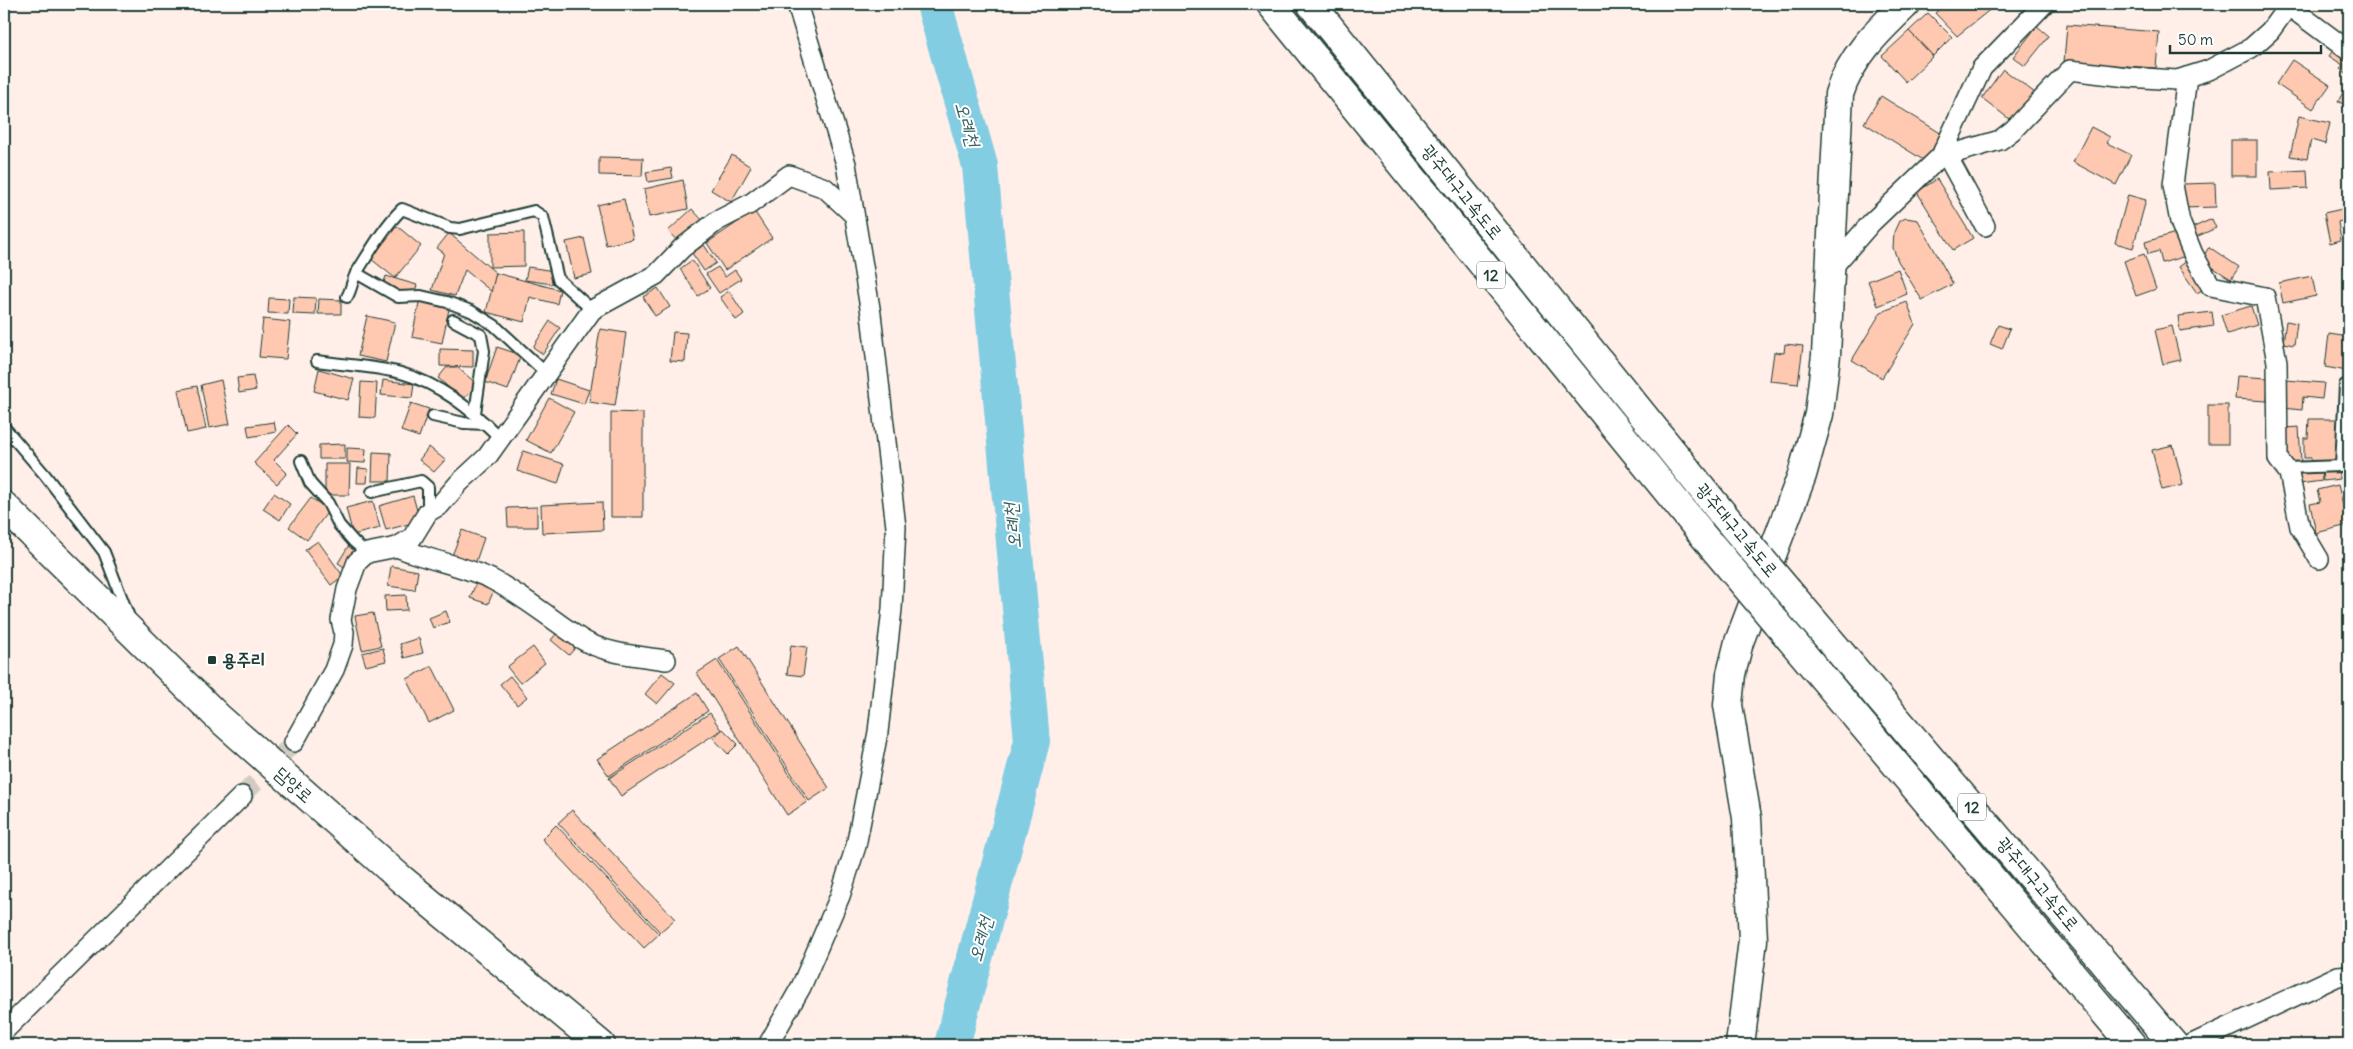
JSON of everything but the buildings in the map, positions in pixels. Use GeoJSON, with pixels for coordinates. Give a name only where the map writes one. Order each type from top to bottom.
{"type":"FeatureCollection","features":[{"type":"Feature","properties":{"kind":"main road","name":"광주대구고속도로"},"geometry":{"type":"LineString","coordinates":[[1271,4],[1712,546],[2132,1045]]}},
{"type":"Feature","properties":{"kind":"main road","name":"광주대구고속도로"},"geometry":{"type":"LineString","coordinates":[[1311,4],[1722,513],[2174,1045]]}},
{"type":"Feature","properties":{"kind":"main road"},"geometry":{"type":"LineString","coordinates":[[1740,1045],[1753,940],[1747,818],[1728,705],[1731,674],[1739,642],[1802,475],[1819,414],[1825,363],[1839,94],[1848,70],[1863,49],[1882,26],[1906,4]]}},
{"type":"Feature","properties":{"kind":"main road","name":"담양로"},"geometry":{"type":"LineString","coordinates":[[4,506],[218,717],[318,807],[601,1045]]}},
{"type":"Feature","properties":{"kind":"street"},"geometry":{"type":"LineString","coordinates":[[768,1045],[802,987],[840,896],[856,846],[878,732],[892,609],[896,527],[871,314],[846,164],[797,4]]}},
{"type":"Feature","properties":{"kind":"street"},"geometry":{"type":"LineString","coordinates":[[1830,270],[1871,223],[1930,168],[1944,150],[1982,68],[2044,4]]}},
{"type":"Feature","properties":{"kind":"street"},"geometry":{"type":"LineString","coordinates":[[1944,150],[1952,154],[2000,140],[2013,130],[2070,70],[2177,80],[2209,70],[2251,48],[2270,31],[2287,5],[2349,51]]}},
{"type":"Feature","properties":{"kind":"street"},"geometry":{"type":"LineString","coordinates":[[2188,76],[2173,185],[2180,222],[2193,254],[2211,286],[2265,297],[2277,362],[2278,459],[2288,473],[2300,527],[2320,559]]}},
{"type":"Feature","properties":{"kind":"street"},"geometry":{"type":"LineString","coordinates":[[1944,150],[1985,226]]}},
{"type":"Feature","properties":{"kind":"street"},"geometry":{"type":"LineString","coordinates":[[294,742],[334,670],[343,645],[344,632],[341,620],[346,589],[357,562],[366,553],[397,547],[412,538],[428,512],[440,505],[459,482],[487,457],[499,437],[592,310],[656,275],[682,248],[718,221],[750,204],[790,175],[825,188],[854,215]]}},
{"type":"Feature","properties":{"kind":"street"},"geometry":{"type":"LineString","coordinates":[[397,547],[429,560],[490,579],[520,596],[582,640],[620,653],[666,660]]}},
{"type":"Feature","properties":{"kind":"street"},"geometry":{"type":"LineString","coordinates":[[4,1032],[242,796]]}},
{"type":"Feature","properties":{"kind":"street"},"geometry":{"type":"LineString","coordinates":[[2190,1045],[2338,976],[2349,975]]}},
{"type":"Feature","properties":{"kind":"lane"},"geometry":{"type":"LineString","coordinates":[[347,297],[356,273],[365,262],[374,243],[402,209],[450,228],[460,229],[534,211],[543,217],[558,278],[592,310]]}},
{"type":"Feature","properties":{"kind":"lane"},"geometry":{"type":"LineString","coordinates":[[356,273],[398,296],[421,296],[447,302],[471,311],[494,325],[546,374]]}},
{"type":"Feature","properties":{"kind":"lane"},"geometry":{"type":"LineString","coordinates":[[453,320],[481,335],[484,351],[475,413]]}},
{"type":"Feature","properties":{"kind":"lane"},"geometry":{"type":"LineString","coordinates":[[317,361],[400,373],[432,384],[475,413],[499,437]]}},
{"type":"Feature","properties":{"kind":"lane"},"geometry":{"type":"LineString","coordinates":[[2285,468],[2345,465],[2345,385]]}},
{"type":"Feature","properties":{"kind":"lane"},"geometry":{"type":"LineString","coordinates":[[433,416],[464,423],[486,424]]}},
{"type":"Feature","properties":{"kind":"lane"},"geometry":{"type":"LineString","coordinates":[[4,427],[104,552],[136,637]]}},
{"type":"Feature","properties":{"kind":"lane"},"geometry":{"type":"LineString","coordinates":[[301,460],[310,483],[328,503],[339,525],[366,553]]}},
{"type":"Feature","properties":{"kind":"lane"},"geometry":{"type":"LineString","coordinates":[[372,492],[421,481],[428,488],[428,512]]}},
{"type":"Feature","properties":{"kind":"waterway","name":"오례천"},"geometry":{"type":"LineString","coordinates":[[934,4],[980,166],[1032,741],[952,1045]]}},
{"type":"Feature","properties":{"kind":"tunnel"},"geometry":{"type":"LineString","coordinates":[[242,796],[294,742]]}},
{"type":"Feature","properties":{"kind":"place","name":"용주리"},"geometry":{"type":"Point","coordinates":[212,660]}}]}
